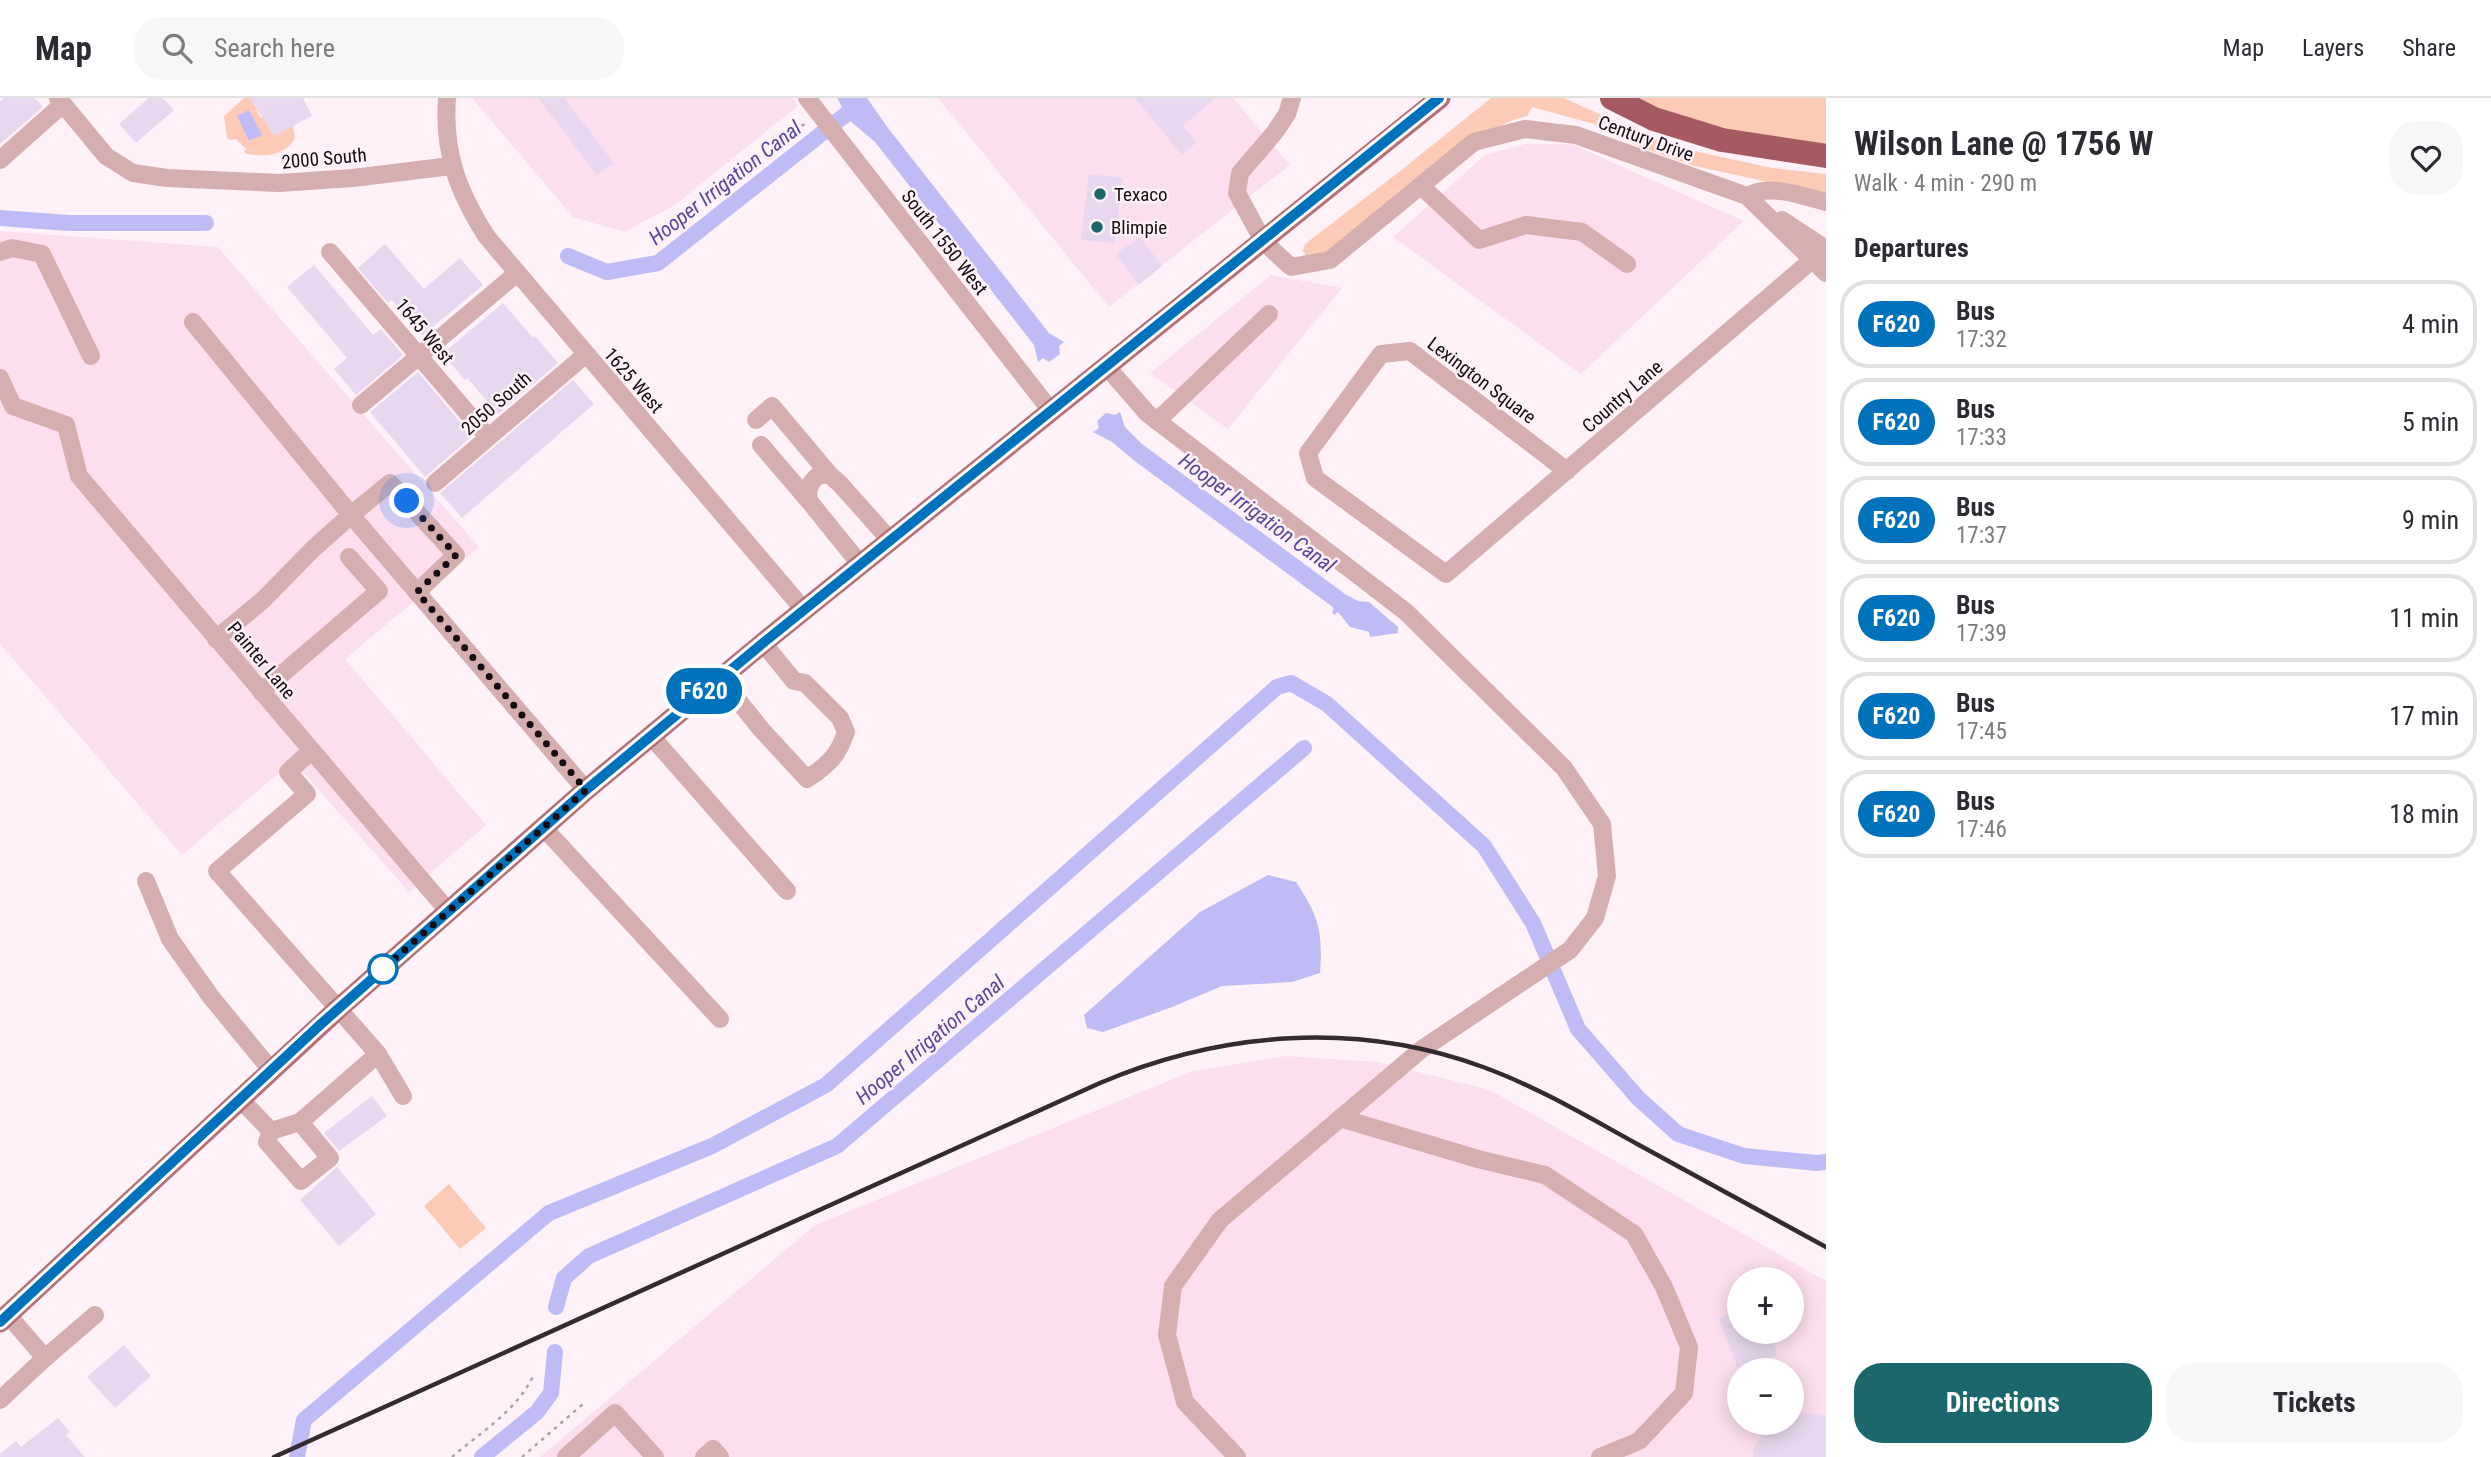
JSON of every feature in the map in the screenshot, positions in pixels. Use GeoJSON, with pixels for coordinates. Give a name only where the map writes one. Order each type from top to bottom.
{"type":"FeatureCollection","features":[{"type":"Feature","properties":{"kind":"highway"},"geometry":{"type":"LineString","coordinates":[[1612,98],[1654,119],[1722,140],[1826,156]]}},
{"type":"Feature","properties":{"kind":"main road"},"geometry":{"type":"LineString","coordinates":[[4,1318],[338,1009],[586,790],[860,564],[1440,98]]}},
{"type":"Feature","properties":{"kind":"street"},"geometry":{"type":"LineString","coordinates":[[447,98],[445,121],[451,166]]}},
{"type":"Feature","properties":{"kind":"street","name":"South 1550 West"},"geometry":{"type":"LineString","coordinates":[[807,98],[1051,411]]}},
{"type":"Feature","properties":{"kind":"street"},"geometry":{"type":"LineString","coordinates":[[1263,241],[1237,193],[1240,173],[1275,132],[1287,114],[1292,98]]}},
{"type":"Feature","properties":{"kind":"street"},"geometry":{"type":"LineString","coordinates":[[0,160],[60,101]]}},
{"type":"Feature","properties":{"kind":"street","name":"2000 South"},"geometry":{"type":"LineString","coordinates":[[60,101],[107,156],[133,173],[167,178],[279,183],[353,178],[451,166]]}},
{"type":"Feature","properties":{"kind":"street","name":"Century Drive"},"geometry":{"type":"LineString","coordinates":[[1263,241],[1291,267],[1330,260],[1474,142],[1525,129],[1576,135],[1747,197],[1821,252],[1826,273]]}},
{"type":"Feature","properties":{"kind":"street","name":"1625 West"},"geometry":{"type":"LineString","coordinates":[[451,166],[468,209],[487,237],[804,610]]}},
{"type":"Feature","properties":{"kind":"street"},"geometry":{"type":"LineString","coordinates":[[1421,186],[1479,240],[1526,225],[1582,232],[1627,264]]}},
{"type":"Feature","properties":{"kind":"street"},"geometry":{"type":"LineString","coordinates":[[1747,197],[1759,190],[1826,202]]}},
{"type":"Feature","properties":{"kind":"street"},"geometry":{"type":"LineString","coordinates":[[0,252],[12,248],[42,254],[90,356]]}},
{"type":"Feature","properties":{"kind":"street","name":"1645 West"},"geometry":{"type":"LineString","coordinates":[[330,252],[488,437]]}},
{"type":"Feature","properties":{"kind":"street","name":"Country Lane"},"geometry":{"type":"LineString","coordinates":[[1446,575],[1821,252]]}},
{"type":"Feature","properties":{"kind":"street"},"geometry":{"type":"LineString","coordinates":[[361,405],[517,273]]}},
{"type":"Feature","properties":{"kind":"street"},"geometry":{"type":"LineString","coordinates":[[1157,421],[1269,314]]}},
{"type":"Feature","properties":{"kind":"street"},"geometry":{"type":"LineString","coordinates":[[193,323],[351,515],[586,790]]}},
{"type":"Feature","properties":{"kind":"street","name":"Lexington Square"},"geometry":{"type":"LineString","coordinates":[[1446,575],[1315,478],[1308,453],[1381,354],[1410,351],[1567,471]]}},
{"type":"Feature","properties":{"kind":"street","name":"2050 South"},"geometry":{"type":"LineString","coordinates":[[435,483],[585,355]]}},
{"type":"Feature","properties":{"kind":"street"},"geometry":{"type":"LineString","coordinates":[[1107,367],[1147,413],[1406,612],[1564,768],[1602,824],[1607,876],[1595,918],[1570,950],[1422,1049],[1339,1118],[1220,1220],[1173,1286],[1167,1335],[1185,1402],[1237,1457]]}},
{"type":"Feature","properties":{"kind":"street","name":"Painter Lane"},"geometry":{"type":"LineString","coordinates":[[0,378],[13,406],[66,425],[79,476],[448,911]]}},
{"type":"Feature","properties":{"kind":"street"},"geometry":{"type":"LineString","coordinates":[[756,420],[772,406],[890,540]]}},
{"type":"Feature","properties":{"kind":"street"},"geometry":{"type":"LineString","coordinates":[[761,445],[860,564]]}},
{"type":"Feature","properties":{"kind":"street"},"geometry":{"type":"LineString","coordinates":[[809,501],[808,490],[811,482],[819,475],[830,475]]}},
{"type":"Feature","properties":{"kind":"street"},"geometry":{"type":"LineString","coordinates":[[216,639],[263,600],[313,549],[390,483],[456,555],[417,592]]}},
{"type":"Feature","properties":{"kind":"street"},"geometry":{"type":"LineString","coordinates":[[261,692],[379,591],[349,557]]}},
{"type":"Feature","properties":{"kind":"street"},"geometry":{"type":"LineString","coordinates":[[720,678],[761,729],[807,779],[822,769],[839,751],[846,732],[840,718],[805,683],[794,681],[763,643]]}},
{"type":"Feature","properties":{"kind":"street"},"geometry":{"type":"LineString","coordinates":[[650,736],[787,891]]}},
{"type":"Feature","properties":{"kind":"street"},"geometry":{"type":"LineString","coordinates":[[311,751],[288,772],[307,794],[217,871],[378,1054],[404,1096]]}},
{"type":"Feature","properties":{"kind":"street"},"geometry":{"type":"LineString","coordinates":[[543,827],[720,1019]]}},
{"type":"Feature","properties":{"kind":"street"},"geometry":{"type":"LineString","coordinates":[[146,881],[170,939],[211,997],[271,1070]]}},
{"type":"Feature","properties":{"kind":"street"},"geometry":{"type":"LineString","coordinates":[[271,1131],[300,1122],[378,1054]]}},
{"type":"Feature","properties":{"kind":"street"},"geometry":{"type":"LineString","coordinates":[[240,1099],[271,1131]]}},
{"type":"Feature","properties":{"kind":"street"},"geometry":{"type":"LineString","coordinates":[[1339,1118],[1478,1159],[1545,1175],[1634,1234],[1664,1287],[1689,1347],[1684,1393],[1639,1441],[1600,1457]]}},
{"type":"Feature","properties":{"kind":"street"},"geometry":{"type":"LineString","coordinates":[[271,1131],[267,1142],[301,1181],[330,1158],[300,1122]]}},
{"type":"Feature","properties":{"kind":"street"},"geometry":{"type":"LineString","coordinates":[[0,1400],[96,1315]]}},
{"type":"Feature","properties":{"kind":"street"},"geometry":{"type":"LineString","coordinates":[[4,1318],[45,1358]]}},
{"type":"Feature","properties":{"kind":"street"},"geometry":{"type":"LineString","coordinates":[[566,1457],[614,1413],[654,1457]]}},
{"type":"Feature","properties":{"kind":"street"},"geometry":{"type":"LineString","coordinates":[[704,1457],[713,1449],[720,1457]]}},
{"type":"Feature","properties":{"kind":"path"},"geometry":{"type":"LineString","coordinates":[[781,141],[818,114]]}},
{"type":"Feature","properties":{"kind":"path"},"geometry":{"type":"LineString","coordinates":[[452,1457],[513,1406],[527,1390],[534,1374]]}},
{"type":"Feature","properties":{"kind":"path"},"geometry":{"type":"LineString","coordinates":[[522,1457],[583,1404]]}},
{"type":"Feature","properties":{"kind":"shaded area"},"geometry":{"type":"Polygon","coordinates":[[[244,98],[251,98],[274,135],[293,126],[295,138],[286,149],[268,155],[247,154],[244,151],[246,149],[236,139],[227,138],[224,116],[244,98]]]}},
{"type":"Feature","properties":{"kind":"shaded area"},"geometry":{"type":"Polygon","coordinates":[[[472,98],[792,98],[798,106],[675,205],[624,232],[573,217],[472,98]]]}},
{"type":"Feature","properties":{"kind":"shaded area"},"geometry":{"type":"Polygon","coordinates":[[[837,98],[867,98],[1049,333],[1064,342],[1059,346],[1060,354],[1049,362],[1043,358],[1038,362],[1034,345],[875,142],[849,120],[837,98]]]}},
{"type":"Feature","properties":{"kind":"shaded area"},"geometry":{"type":"Polygon","coordinates":[[[938,98],[1233,98],[1290,165],[1109,307],[938,98]]]}},
{"type":"Feature","properties":{"kind":"shaded area"},"geometry":{"type":"Polygon","coordinates":[[[1491,98],[1564,98],[1650,137],[1685,149],[1772,168],[1826,174],[1826,195],[1695,166],[1640,147],[1594,124],[1532,107],[1527,116],[1494,130],[1336,252],[1307,257],[1303,251],[1305,244],[1491,98]]]}},
{"type":"Feature","properties":{"kind":"shaded area"},"geometry":{"type":"Polygon","coordinates":[[[1631,98],[1826,98],[1826,147],[1730,132],[1631,98]]]}},
{"type":"Feature","properties":{"kind":"shaded area"},"geometry":{"type":"Polygon","coordinates":[[[249,110],[262,135],[249,141],[237,116],[249,110]]]}},
{"type":"Feature","properties":{"kind":"shaded area"},"geometry":{"type":"Polygon","coordinates":[[[1525,144],[1571,144],[1744,221],[1581,374],[1393,237],[1485,155],[1525,144]]]}},
{"type":"Feature","properties":{"kind":"shaded area"},"geometry":{"type":"Polygon","coordinates":[[[0,231],[218,247],[479,547],[345,659],[486,825],[409,892],[293,761],[182,855],[0,644],[0,231]]]}},
{"type":"Feature","properties":{"kind":"shaded area"},"geometry":{"type":"Polygon","coordinates":[[[1271,275],[1342,288],[1228,429],[1150,373],[1271,275]]]}},
{"type":"Feature","properties":{"kind":"shaded area"},"geometry":{"type":"Polygon","coordinates":[[[1120,412],[1125,427],[1142,444],[1345,594],[1358,601],[1369,602],[1398,627],[1398,633],[1370,637],[1369,632],[1350,627],[1338,612],[1334,615],[1334,608],[1112,442],[1093,432],[1099,428],[1097,421],[1106,413],[1115,415],[1120,412]]]}},
{"type":"Feature","properties":{"kind":"shaded area"},"geometry":{"type":"Polygon","coordinates":[[[1268,875],[1296,882],[1310,905],[1320,935],[1320,973],[1292,982],[1222,986],[1103,1032],[1087,1028],[1084,1015],[1200,912],[1268,875]]]}},
{"type":"Feature","properties":{"kind":"shaded area"},"geometry":{"type":"Polygon","coordinates":[[[1286,1056],[1378,1062],[1490,1090],[1801,1267],[1727,1267],[1727,1344],[1804,1344],[1804,1268],[1826,1281],[1826,1457],[540,1457],[815,1225],[1193,1071],[1286,1056]]]}},
{"type":"Feature","properties":{"kind":"shaded area"},"geometry":{"type":"Polygon","coordinates":[[[449,1184],[486,1228],[460,1249],[424,1206],[449,1184]]]}},
{"type":"Feature","properties":{"kind":"building"},"geometry":{"type":"Polygon","coordinates":[[[4,98],[35,98],[43,107],[0,144],[0,102],[4,98]]]}},
{"type":"Feature","properties":{"kind":"building"},"geometry":{"type":"Polygon","coordinates":[[[149,98],[163,98],[174,110],[136,143],[119,124],[149,98]]]}},
{"type":"Feature","properties":{"kind":"building"},"geometry":{"type":"Polygon","coordinates":[[[250,98],[303,98],[312,116],[274,136],[250,98]]]}},
{"type":"Feature","properties":{"kind":"building"},"geometry":{"type":"Polygon","coordinates":[[[538,98],[564,98],[614,163],[597,175],[538,98]]]}},
{"type":"Feature","properties":{"kind":"building"},"geometry":{"type":"Polygon","coordinates":[[[1135,98],[1215,98],[1183,126],[1197,142],[1182,155],[1135,98]]]}},
{"type":"Feature","properties":{"kind":"building"},"geometry":{"type":"Polygon","coordinates":[[[1089,174],[1123,178],[1114,243],[1081,240],[1089,174]]]}},
{"type":"Feature","properties":{"kind":"building"},"geometry":{"type":"Polygon","coordinates":[[[1140,237],[1162,266],[1139,285],[1116,254],[1140,237]]]}},
{"type":"Feature","properties":{"kind":"building"},"geometry":{"type":"Polygon","coordinates":[[[385,244],[424,289],[460,258],[483,285],[422,336],[392,300],[388,303],[358,268],[385,244]]]}},
{"type":"Feature","properties":{"kind":"building"},"geometry":{"type":"Polygon","coordinates":[[[314,265],[373,335],[381,329],[403,355],[356,395],[334,369],[347,358],[287,287],[314,265]]]}},
{"type":"Feature","properties":{"kind":"building"},"geometry":{"type":"Polygon","coordinates":[[[503,303],[558,363],[498,414],[442,354],[503,303]]]}},
{"type":"Feature","properties":{"kind":"building"},"geometry":{"type":"Polygon","coordinates":[[[418,372],[472,436],[425,477],[370,412],[418,372]]]}},
{"type":"Feature","properties":{"kind":"building"},"geometry":{"type":"Polygon","coordinates":[[[573,380],[594,404],[462,518],[440,493],[573,380]]]}},
{"type":"Feature","properties":{"kind":"building"},"geometry":{"type":"Polygon","coordinates":[[[372,1096],[387,1116],[339,1151],[324,1133],[372,1096]]]}},
{"type":"Feature","properties":{"kind":"building"},"geometry":{"type":"Polygon","coordinates":[[[337,1167],[376,1214],[339,1246],[300,1200],[337,1167]]]}},
{"type":"Feature","properties":{"kind":"building"},"geometry":{"type":"Polygon","coordinates":[[[1727,1316],[1727,1339],[1719,1318],[1727,1316]]]}},
{"type":"Feature","properties":{"kind":"building"},"geometry":{"type":"Polygon","coordinates":[[[1729,1344],[1774,1344],[1777,1355],[1769,1358],[1734,1358],[1729,1344]]]}},
{"type":"Feature","properties":{"kind":"building"},"geometry":{"type":"Polygon","coordinates":[[[124,1345],[151,1376],[115,1408],[87,1377],[124,1345]]]}},
{"type":"Feature","properties":{"kind":"building"},"geometry":{"type":"Polygon","coordinates":[[[1804,1413],[1826,1418],[1826,1457],[1753,1457],[1754,1448],[1763,1435],[1804,1435],[1804,1413]]]}},
{"type":"Feature","properties":{"kind":"building"},"geometry":{"type":"Polygon","coordinates":[[[58,1418],[70,1432],[66,1435],[85,1457],[0,1457],[0,1454],[16,1441],[21,1447],[58,1418]]]}},
{"type":"Feature","properties":{"kind":"waterway","name":"Hooper Irrigation Canal"},"geometry":{"type":"LineString","coordinates":[[568,256],[607,272],[658,263],[859,104]]}},
{"type":"Feature","properties":{"kind":"waterway","name":"Hooper Irrigation Canal"},"geometry":{"type":"LineString","coordinates":[[0,218],[69,223],[206,223]]}},
{"type":"Feature","properties":{"kind":"waterway"},"geometry":{"type":"LineString","coordinates":[[297,1457],[304,1420],[549,1213],[712,1146],[826,1085],[1277,687],[1291,683],[1327,704],[1484,846],[1533,923],[1578,1029],[1638,1098],[1678,1134],[1744,1156],[1826,1162]]}},
{"type":"Feature","properties":{"kind":"waterway","name":"Hooper Irrigation Canal"},"geometry":{"type":"LineString","coordinates":[[556,1307],[564,1278],[589,1256],[837,1146],[1304,748]]}},
{"type":"Feature","properties":{"kind":"waterway","name":"Hooper Irrigation Canal"},"geometry":{"type":"LineString","coordinates":[[482,1457],[537,1412],[551,1393],[555,1352]]}},
{"type":"Feature","properties":{"kind":"railway"},"geometry":{"type":"LineString","coordinates":[[274,1457],[1100,1083],[1146,1065],[1242,1043],[1290,1038],[1339,1038],[1435,1052],[1483,1067],[1562,1103],[1826,1247]]}},
{"type":"Feature","properties":{"kind":"bus line","name":"F620"},"geometry":{"type":"LineString","coordinates":[[0,1322],[321,1024],[586,790],[702,692],[1439,98]]}},
{"type":"Feature","properties":{"kind":"place","name":"Texaco"},"geometry":{"type":"Point","coordinates":[1100,194]}},
{"type":"Feature","properties":{"kind":"place","name":"Blimpie"},"geometry":{"type":"Point","coordinates":[1097,227]}},
{"type":"Feature","properties":{"kind":"route"},"geometry":{"type":"LineString","coordinates":[[383,969],[375,976],[586,790],[417,592],[456,555],[407,501]]}}]}
